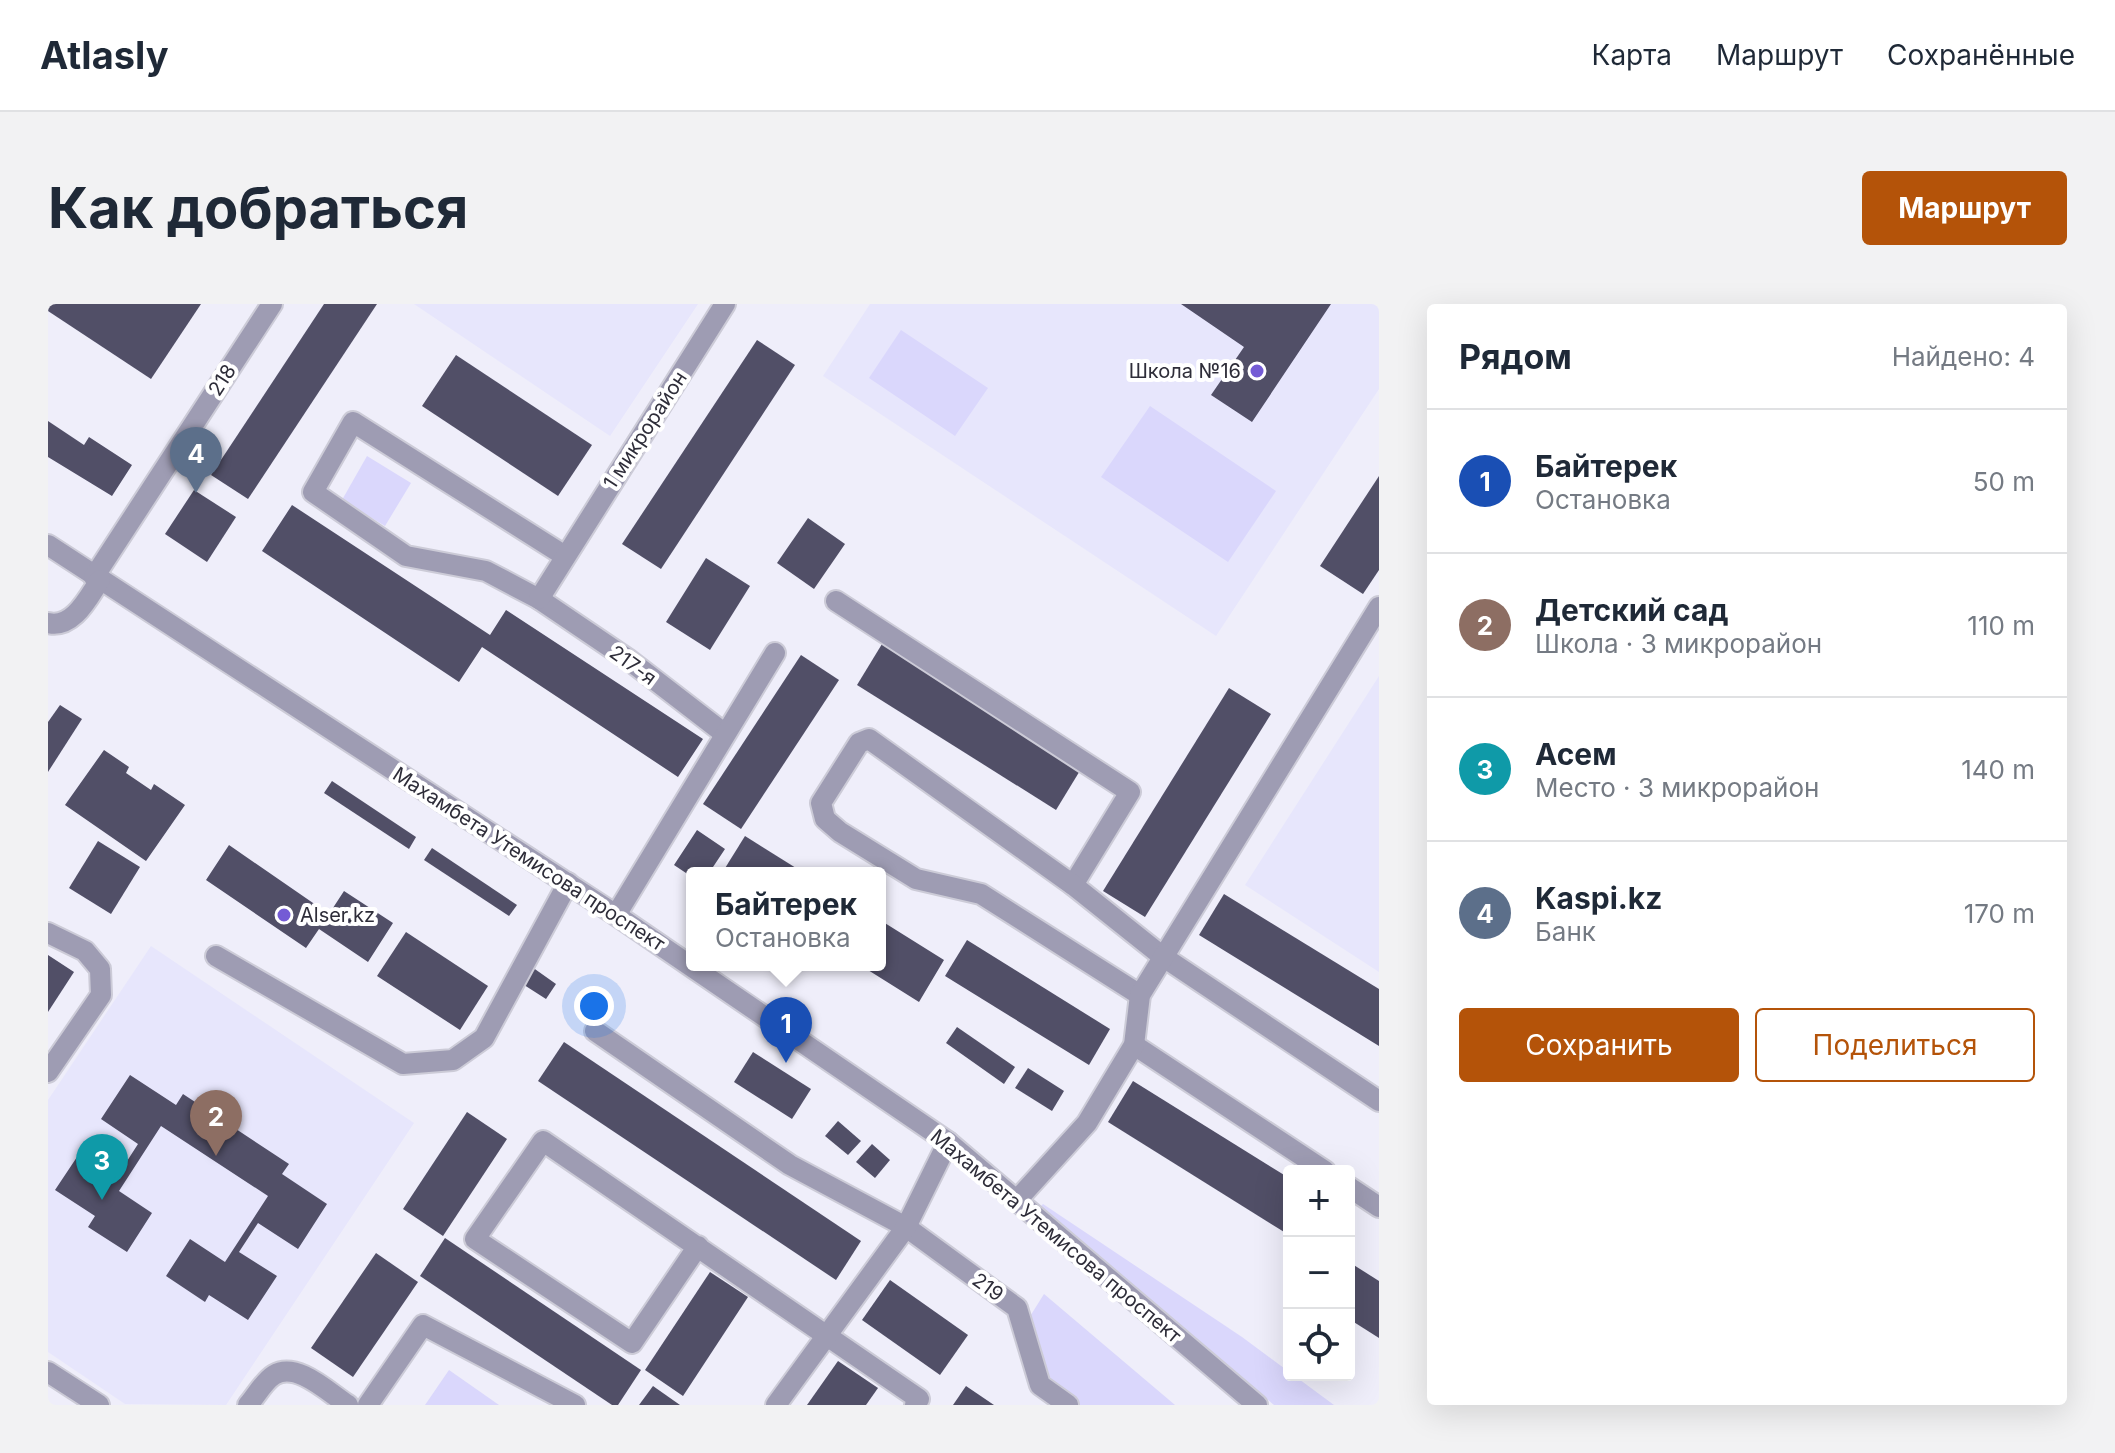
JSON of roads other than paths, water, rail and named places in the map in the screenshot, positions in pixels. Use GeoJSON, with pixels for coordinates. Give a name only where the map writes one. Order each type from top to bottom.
{"type":"FeatureCollection","features":[{"type":"Feature","properties":{"kind":"street","name":"218"},"geometry":{"type":"LineString","coordinates":[[48,623],[65,622],[77,613],[272,304]]}},
{"type":"Feature","properties":{"kind":"street","name":"1 микрорайон"},"geometry":{"type":"LineString","coordinates":[[539,599],[725,304]]}},
{"type":"Feature","properties":{"kind":"street","name":"217-я"},"geometry":{"type":"LineString","coordinates":[[565,556],[353,422],[313,492],[406,556],[486,571],[539,599],[629,660],[725,734]]}},
{"type":"Feature","properties":{"kind":"street","name":"Махамбета Утемисова проспект"},"geometry":{"type":"LineString","coordinates":[[48,545],[686,963]]}},
{"type":"Feature","properties":{"kind":"street"},"geometry":{"type":"LineString","coordinates":[[836,601],[1130,792],[1073,885]]}},
{"type":"Feature","properties":{"kind":"street"},"geometry":{"type":"LineString","coordinates":[[1017,1200],[1087,1123],[1134,1045],[1140,995],[1162,956],[1379,607]]}},
{"type":"Feature","properties":{"kind":"street"},"geometry":{"type":"LineString","coordinates":[[616,915],[775,653]]}},
{"type":"Feature","properties":{"kind":"street"},"geometry":{"type":"LineString","coordinates":[[1140,995],[981,894],[916,879],[840,832],[825,819],[821,803],[859,743],[869,739],[1073,885],[1162,956],[1379,1101]]}},
{"type":"Feature","properties":{"kind":"street"},"geometry":{"type":"LineString","coordinates":[[216,956],[403,1064],[453,1060],[484,1038],[568,883]]}},
{"type":"Feature","properties":{"kind":"street"},"geometry":{"type":"LineString","coordinates":[[48,933],[85,951],[100,969],[101,995],[48,1072]]}},
{"type":"Feature","properties":{"kind":"street","name":"Махамбета Утемисова проспект"},"geometry":{"type":"LineString","coordinates":[[698,971],[948,1142],[1257,1405]]}},
{"type":"Feature","properties":{"kind":"street","name":"219"},"geometry":{"type":"LineString","coordinates":[[595,1031],[790,1165],[906,1227],[1017,1308],[1040,1385],[1068,1405]]}},
{"type":"Feature","properties":{"kind":"street"},"geometry":{"type":"LineString","coordinates":[[1134,1045],[1316,1165]]}},
{"type":"Feature","properties":{"kind":"street"},"geometry":{"type":"LineString","coordinates":[[698,1246],[632,1343],[475,1239],[543,1141],[698,1246],[827,1334],[919,1399],[915,1405]]}},
{"type":"Feature","properties":{"kind":"street"},"geometry":{"type":"LineString","coordinates":[[776,1405],[906,1227],[948,1142]]}},
{"type":"Feature","properties":{"kind":"street"},"geometry":{"type":"LineString","coordinates":[[1355,1191],[1379,1207]]}},
{"type":"Feature","properties":{"kind":"street"},"geometry":{"type":"LineString","coordinates":[[368,1405],[423,1325],[575,1405]]}},
{"type":"Feature","properties":{"kind":"street"},"geometry":{"type":"LineString","coordinates":[[48,1372],[74,1398],[99,1405]]}},
{"type":"Feature","properties":{"kind":"street"},"geometry":{"type":"LineString","coordinates":[[248,1405],[273,1376],[297,1372],[348,1405]]}},
{"type":"Feature","properties":{"kind":"place","name":"Школа №16"},"geometry":{"type":"Point","coordinates":[1257,371]}},
{"type":"Feature","properties":{"kind":"place","name":"Kaspi.kz"},"geometry":{"type":"Point","coordinates":[196,493]}},
{"type":"Feature","properties":{"kind":"place","name":"Alser.kz"},"geometry":{"type":"Point","coordinates":[284,915]}},
{"type":"Feature","properties":{"kind":"place","name":"Байтерек"},"geometry":{"type":"Point","coordinates":[786,1063]}},
{"type":"Feature","properties":{"kind":"place","name":"Детский сад"},"geometry":{"type":"Point","coordinates":[216,1156]}},
{"type":"Feature","properties":{"kind":"place","name":"Асем"},"geometry":{"type":"Point","coordinates":[102,1200]}}]}
